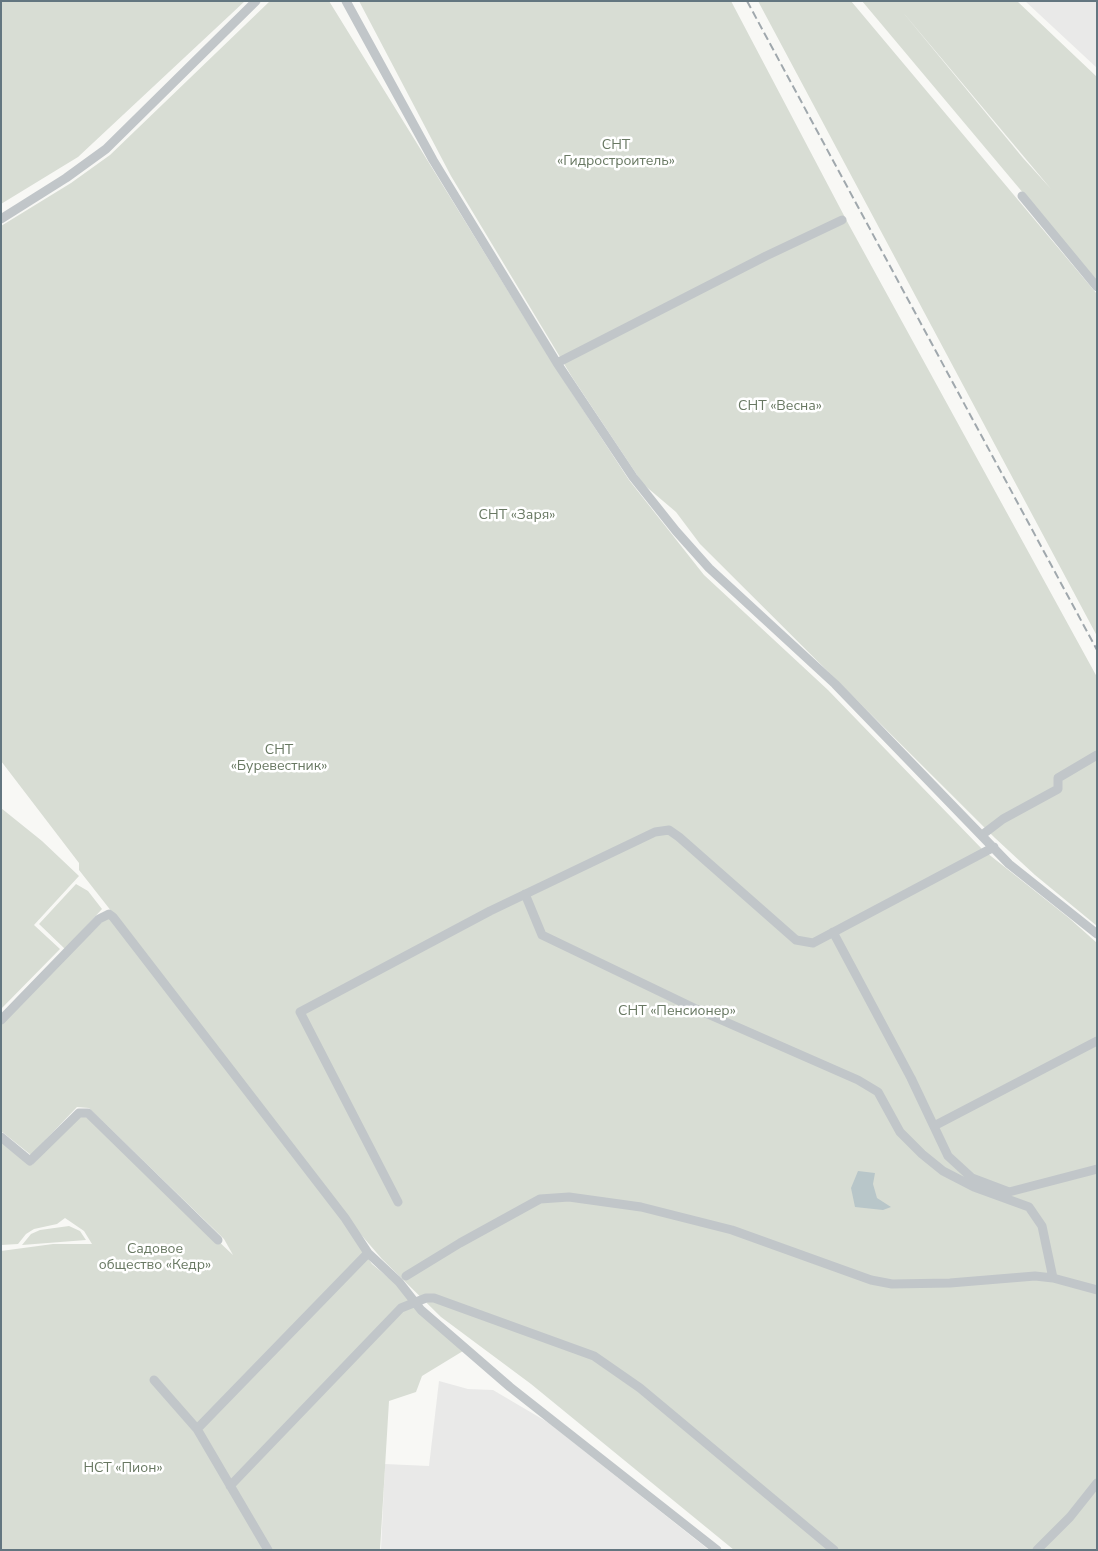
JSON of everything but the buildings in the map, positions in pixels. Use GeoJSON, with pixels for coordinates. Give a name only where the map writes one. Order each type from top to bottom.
{"type":"FeatureCollection","features":[{"type":"Feature","properties":{"kind":"street"},"geometry":{"type":"LineString","coordinates":[[1,218],[66,178],[106,149],[256,1]]}},
{"type":"Feature","properties":{"kind":"street"},"geometry":{"type":"LineString","coordinates":[[346,1],[433,160],[557,363],[633,477],[676,531],[709,568],[835,684],[1009,864],[1097,934]]}},
{"type":"Feature","properties":{"kind":"street"},"geometry":{"type":"LineString","coordinates":[[1022,196],[1097,287]]}},
{"type":"Feature","properties":{"kind":"street"},"geometry":{"type":"LineString","coordinates":[[557,363],[766,256],[842,220]]}},
{"type":"Feature","properties":{"kind":"street"},"geometry":{"type":"LineString","coordinates":[[982,835],[1003,819],[1058,789],[1058,778],[1097,754]]}},
{"type":"Feature","properties":{"kind":"street"},"geometry":{"type":"LineString","coordinates":[[398,1202],[300,1012],[525,894],[655,832],[669,830],[796,940],[813,943],[994,847]]}},
{"type":"Feature","properties":{"kind":"street"},"geometry":{"type":"LineString","coordinates":[[525,894],[542,935],[694,1008],[849,1077],[878,1092],[900,1132],[922,1154],[943,1171],[974,1187],[1029,1207],[1042,1226],[1053,1278]]}},
{"type":"Feature","properties":{"kind":"street"},"geometry":{"type":"LineString","coordinates":[[1,1020],[99,919],[109,914],[345,1218],[368,1254],[399,1282],[417,1302],[421,1310],[510,1387],[717,1550]]}},
{"type":"Feature","properties":{"kind":"street"},"geometry":{"type":"LineString","coordinates":[[833,932],[911,1078],[948,1156],[972,1178],[1009,1192],[1097,1169]]}},
{"type":"Feature","properties":{"kind":"street"},"geometry":{"type":"LineString","coordinates":[[934,1126],[1097,1041]]}},
{"type":"Feature","properties":{"kind":"street"},"geometry":{"type":"LineString","coordinates":[[1,1137],[30,1161],[79,1113],[88,1113],[218,1240]]}},
{"type":"Feature","properties":{"kind":"street"},"geometry":{"type":"LineString","coordinates":[[406,1276],[453,1247],[540,1200],[569,1197],[641,1207],[732,1230],[871,1280],[892,1284],[950,1283],[1035,1276],[1053,1278],[1097,1290]]}},
{"type":"Feature","properties":{"kind":"street"},"geometry":{"type":"LineString","coordinates":[[197,1428],[368,1254]]}},
{"type":"Feature","properties":{"kind":"street"},"geometry":{"type":"LineString","coordinates":[[230,1486],[401,1308],[434,1298],[594,1356],[640,1388],[834,1550]]}},
{"type":"Feature","properties":{"kind":"street"},"geometry":{"type":"LineString","coordinates":[[154,1380],[197,1428],[268,1550]]}},
{"type":"Feature","properties":{"kind":"street"},"geometry":{"type":"LineString","coordinates":[[1037,1550],[1070,1517],[1097,1483]]}},
{"type":"Feature","properties":{"kind":"shaded area"},"geometry":{"type":"Polygon","coordinates":[[[1025,1],[1097,1],[1097,68],[1025,1]]]}},
{"type":"Feature","properties":{"kind":"shaded area"},"geometry":{"type":"Polygon","coordinates":[[[858,1171],[875,1173],[873,1184],[877,1198],[891,1207],[883,1210],[855,1207],[851,1188],[858,1171]]]}},
{"type":"Feature","properties":{"kind":"shaded area"},"geometry":{"type":"Polygon","coordinates":[[[439,1381],[468,1389],[493,1390],[549,1423],[709,1550],[381,1550],[385,1464],[429,1466],[439,1381]]]}},
{"type":"Feature","properties":{"kind":"green space"},"geometry":{"type":"Polygon","coordinates":[[[1,1],[245,1],[78,157],[1,204],[1,1]]]}},
{"type":"Feature","properties":{"kind":"green space"},"geometry":{"type":"Polygon","coordinates":[[[270,1],[329,1],[555,367],[629,480],[704,575],[828,690],[982,849],[1069,918],[1097,943],[1097,1550],[734,1550],[531,1384],[441,1317],[382,1259],[357,1230],[228,1060],[79,870],[79,863],[1,761],[1,226],[71,183],[110,155],[270,1]]]}},
{"type":"Feature","properties":{"kind":"green space","name":"СНТ «Весна»"},"geometry":{"type":"Polygon","coordinates":[[[359,1],[731,1],[849,225],[1097,677],[1097,926],[1035,875],[995,838],[700,544],[676,512],[643,484],[572,377],[451,176],[359,1]]]}},
{"type":"Feature","properties":{"kind":"green space"},"geometry":{"type":"Polygon","coordinates":[[[758,1],[851,1],[1097,294],[1097,636],[758,1]]]}},
{"type":"Feature","properties":{"kind":"green space"},"geometry":{"type":"Polygon","coordinates":[[[862,1],[1017,1],[1097,77],[1097,281],[862,1]],[[901,10],[1023,158],[1051,189],[901,10]]]}},
{"type":"Feature","properties":{"kind":"green space"},"geometry":{"type":"Polygon","coordinates":[[[1,808],[42,841],[79,876],[34,925],[60,949],[1,1009],[1,808]]]}},
{"type":"Feature","properties":{"kind":"green space"},"geometry":{"type":"Polygon","coordinates":[[[76,884],[88,891],[102,909],[65,949],[39,924],[76,884]]]}},
{"type":"Feature","properties":{"kind":"green space"},"geometry":{"type":"Polygon","coordinates":[[[106,918],[111,919],[342,1219],[372,1264],[408,1294],[463,1351],[422,1376],[416,1392],[389,1401],[380,1550],[1,1550],[1,1251],[53,1244],[92,1244],[84,1231],[65,1218],[57,1224],[34,1229],[26,1234],[18,1244],[1,1245],[1,1141],[32,1165],[79,1116],[87,1117],[233,1255],[224,1239],[89,1108],[77,1107],[31,1155],[1,1131],[1,1024],[106,918]]]}},
{"type":"Feature","properties":{"kind":"green space"},"geometry":{"type":"Polygon","coordinates":[[[69,1226],[80,1231],[86,1240],[22,1245],[31,1234],[40,1230],[69,1226]]]}},
{"type":"Feature","properties":{"kind":"railway"},"geometry":{"type":"LineString","coordinates":[[747,1],[1097,650]]}},
{"type":"Feature","properties":{"kind":"park label","name":"СНТ «Гидростроитель»"},"geometry":{"type":"Point","coordinates":[616,154]}},
{"type":"Feature","properties":{"kind":"park label","name":"СНТ «Заря»"},"geometry":{"type":"Point","coordinates":[517,516]}},
{"type":"Feature","properties":{"kind":"park label","name":"СНТ «Буревестник»"},"geometry":{"type":"Point","coordinates":[279,760]}},
{"type":"Feature","properties":{"kind":"park label","name":"СНТ «Пенсионер»"},"geometry":{"type":"Point","coordinates":[677,1012]}},
{"type":"Feature","properties":{"kind":"park label","name":"Садовое общество «Кедр»"},"geometry":{"type":"Point","coordinates":[155,1258]}},
{"type":"Feature","properties":{"kind":"park label","name":"НСТ «Пион»"},"geometry":{"type":"Point","coordinates":[123,1469]}}]}
